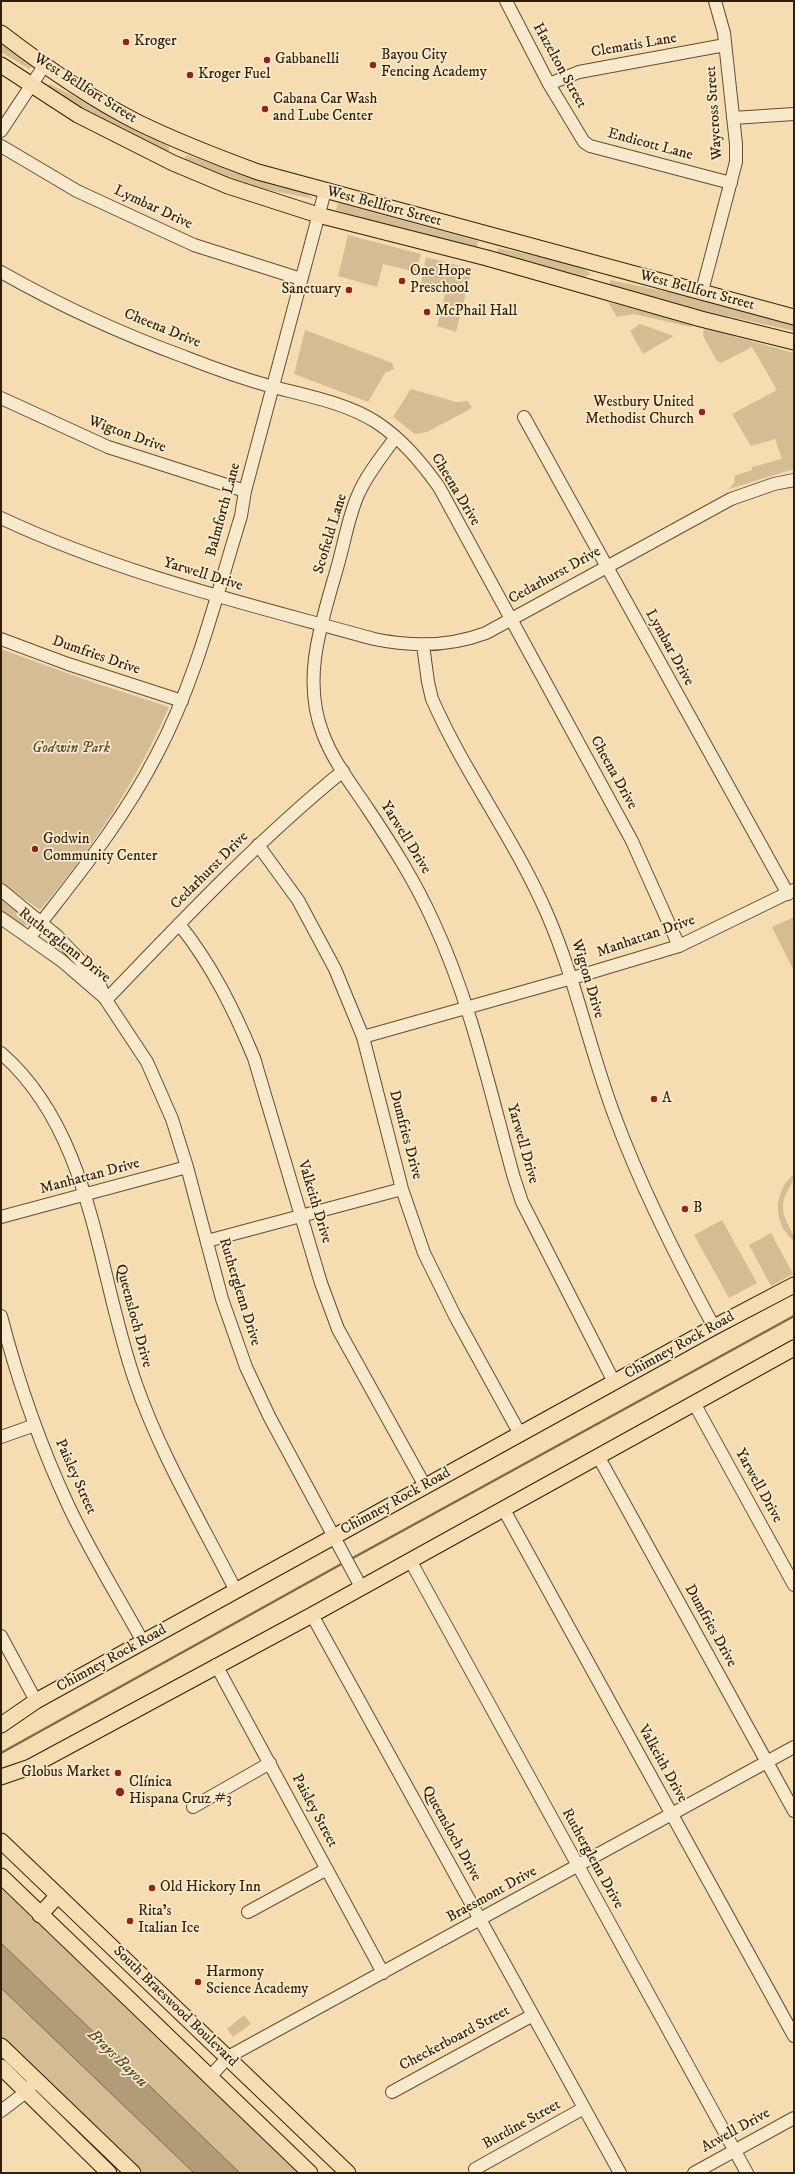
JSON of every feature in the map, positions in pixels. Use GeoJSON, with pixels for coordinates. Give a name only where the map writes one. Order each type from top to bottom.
{"type":"FeatureCollection","features":[{"type":"Feature","properties":{"kind":"main road","name":"West Bellfort Street"},"geometry":{"type":"LineString","coordinates":[[1,33],[44,66],[136,122],[181,143],[274,177],[702,291],[794,318]]}},
{"type":"Feature","properties":{"kind":"main road","name":"West Bellfort Street"},"geometry":{"type":"LineString","coordinates":[[1,65],[78,115],[173,163],[228,186],[318,215],[487,258],[701,319],[794,342]]}},
{"type":"Feature","properties":{"kind":"main road"},"geometry":{"type":"LineString","coordinates":[[173,163],[181,143]]}},
{"type":"Feature","properties":{"kind":"main road"},"geometry":{"type":"LineString","coordinates":[[487,258],[494,235]]}},
{"type":"Feature","properties":{"kind":"main road"},"geometry":{"type":"LineString","coordinates":[[596,289],[602,265]]}},
{"type":"Feature","properties":{"kind":"main road","name":"Chimney Rock Road"},"geometry":{"type":"LineString","coordinates":[[1,1725],[36,1701],[714,1327],[794,1285]]}},
{"type":"Feature","properties":{"kind":"main road"},"geometry":{"type":"LineString","coordinates":[[1,1776],[30,1767],[216,1665],[312,1615],[358,1580],[410,1560],[694,1403],[793,1352]]}},
{"type":"Feature","properties":{"kind":"main road","name":"South Braeswood Boulevard"},"geometry":{"type":"LineString","coordinates":[[1,1841],[348,2173]]}},
{"type":"Feature","properties":{"kind":"main road","name":"South Braeswood Boulevard"},"geometry":{"type":"LineString","coordinates":[[1,1876],[310,2173]]}},
{"type":"Feature","properties":{"kind":"main road"},"geometry":{"type":"LineString","coordinates":[[40,1915],[58,1895]]}},
{"type":"Feature","properties":{"kind":"main road"},"geometry":{"type":"LineString","coordinates":[[1,2046],[133,2173]]}},
{"type":"Feature","properties":{"kind":"main road"},"geometry":{"type":"LineString","coordinates":[[1,2067],[110,2173]]}},
{"type":"Feature","properties":{"kind":"main road"},"geometry":{"type":"LineString","coordinates":[[90,2155],[101,2143]]}},
{"type":"Feature","properties":{"kind":"street","name":"Waycross Street"},"geometry":{"type":"LineString","coordinates":[[702,291],[736,162],[733,118],[722,22],[715,1]]}},
{"type":"Feature","properties":{"kind":"street","name":"Hazelton Street"},"geometry":{"type":"LineString","coordinates":[[506,2],[549,84],[584,142]]}},
{"type":"Feature","properties":{"kind":"street","name":"Clematis Lane"},"geometry":{"type":"LineString","coordinates":[[549,84],[580,72],[725,45]]}},
{"type":"Feature","properties":{"kind":"street"},"geometry":{"type":"LineString","coordinates":[[1,131],[44,66]]}},
{"type":"Feature","properties":{"kind":"street"},"geometry":{"type":"LineString","coordinates":[[733,118],[794,114]]}},
{"type":"Feature","properties":{"kind":"street","name":"Endicott Lane"},"geometry":{"type":"LineString","coordinates":[[584,142],[590,146],[731,183]]}},
{"type":"Feature","properties":{"kind":"street","name":"Lymbar Drive"},"geometry":{"type":"LineString","coordinates":[[1,146],[77,190],[194,245],[302,279]]}},
{"type":"Feature","properties":{"kind":"street","name":"Balmforth Lane"},"geometry":{"type":"LineString","coordinates":[[30,937],[87,866],[117,824],[156,756],[182,701],[241,516],[245,491],[325,191]]}},
{"type":"Feature","properties":{"kind":"street","name":"Cheena Drive"},"geometry":{"type":"LineString","coordinates":[[1,272],[38,293],[160,347],[272,387],[304,394],[363,415],[376,422],[406,445],[420,461],[438,487],[632,841],[678,946]]}},
{"type":"Feature","properties":{"kind":"street","name":"Wigton Drive"},"geometry":{"type":"LineString","coordinates":[[1,398],[108,447],[245,491]]}},
{"type":"Feature","properties":{"kind":"street","name":"Lymbar Drive"},"geometry":{"type":"LineString","coordinates":[[524,417],[606,566],[791,892]]}},
{"type":"Feature","properties":{"kind":"street","name":"Scofield Lane"},"geometry":{"type":"LineString","coordinates":[[322,624],[358,495],[374,468],[395,438]]}},
{"type":"Feature","properties":{"kind":"street","name":"Cedarhurst Drive"},"geometry":{"type":"LineString","coordinates":[[322,624],[381,640],[423,645],[471,638],[510,619],[731,499],[774,484],[794,480]]}},
{"type":"Feature","properties":{"kind":"street","name":"Yarwell Drive"},"geometry":{"type":"LineString","coordinates":[[1,518],[99,559],[216,596],[322,624],[314,657],[313,687],[316,710],[322,732],[343,771],[394,848],[420,893],[453,968],[467,1007],[522,1202],[614,1382]]}},
{"type":"Feature","properties":{"kind":"street","name":"Dumfries Drive"},"geometry":{"type":"LineString","coordinates":[[1,639],[68,664],[182,701]]}},
{"type":"Feature","properties":{"kind":"street","name":"Wigton Drive"},"geometry":{"type":"LineString","coordinates":[[423,645],[428,682],[438,712],[533,884],[557,938],[571,978],[590,1046],[624,1139],[656,1216],[714,1327]]}},
{"type":"Feature","properties":{"kind":"street","name":"Cedarhurst Drive"},"geometry":{"type":"LineString","coordinates":[[106,1000],[258,845],[306,800],[343,771]]}},
{"type":"Feature","properties":{"kind":"street","name":"Dumfries Drive"},"geometry":{"type":"LineString","coordinates":[[258,845],[280,873],[314,926],[335,969],[363,1037],[402,1188],[416,1231],[435,1279],[520,1434]]}},
{"type":"Feature","properties":{"kind":"street","name":"Rutherglenn Drive"},"geometry":{"type":"LineString","coordinates":[[1,890],[41,923],[78,958],[99,983],[106,1000],[147,1062],[172,1119],[188,1167],[206,1241],[234,1335],[256,1390],[358,1580]]}},
{"type":"Feature","properties":{"kind":"street","name":"Manhattan Drive"},"geometry":{"type":"LineString","coordinates":[[363,1037],[678,946],[791,892]]}},
{"type":"Feature","properties":{"kind":"street","name":"Rutherglenn Drive"},"geometry":{"type":"LineString","coordinates":[[1,918],[62,961],[106,1000]]}},
{"type":"Feature","properties":{"kind":"street","name":"Valkeith Drive"},"geometry":{"type":"LineString","coordinates":[[180,924],[212,970],[239,1023],[254,1058],[321,1283],[338,1329],[425,1486]]}},
{"type":"Feature","properties":{"kind":"street","name":"Queensloch Drive"},"geometry":{"type":"LineString","coordinates":[[1,1053],[28,1080],[44,1102],[69,1151],[84,1195],[122,1343],[146,1411],[178,1478],[236,1591]]}},
{"type":"Feature","properties":{"kind":"street","name":"Manhattan Drive"},"geometry":{"type":"LineString","coordinates":[[1,1217],[188,1167]]}},
{"type":"Feature","properties":{"kind":"street"},"geometry":{"type":"LineString","coordinates":[[206,1241],[402,1188]]}},
{"type":"Feature","properties":{"kind":"street","name":"Paisley Street"},"geometry":{"type":"LineString","coordinates":[[1,1316],[35,1425],[70,1508],[143,1642]]}},
{"type":"Feature","properties":{"kind":"street","name":"Yarwell Drive"},"geometry":{"type":"LineString","coordinates":[[694,1403],[794,1585]]}},
{"type":"Feature","properties":{"kind":"street"},"geometry":{"type":"LineString","coordinates":[[1,1437],[35,1425]]}},
{"type":"Feature","properties":{"kind":"street","name":"Dumfries Drive"},"geometry":{"type":"LineString","coordinates":[[598,1456],[794,1811]]}},
{"type":"Feature","properties":{"kind":"street","name":"Valkeith Drive"},"geometry":{"type":"LineString","coordinates":[[503,1508],[794,2036]]}},
{"type":"Feature","properties":{"kind":"street","name":"Rutherglenn Drive"},"geometry":{"type":"LineString","coordinates":[[410,1560],[747,2173]]}},
{"type":"Feature","properties":{"kind":"street","name":"Queensloch Drive"},"geometry":{"type":"LineString","coordinates":[[312,1615],[620,2173]]}},
{"type":"Feature","properties":{"kind":"street"},"geometry":{"type":"LineString","coordinates":[[1,1636],[36,1701]]}},
{"type":"Feature","properties":{"kind":"street","name":"Paisley Street"},"geometry":{"type":"LineString","coordinates":[[216,1665],[383,1972]]}},
{"type":"Feature","properties":{"kind":"street","name":"Braesmont Drive"},"geometry":{"type":"LineString","coordinates":[[210,2077],[228,2057],[794,1747]]}},
{"type":"Feature","properties":{"kind":"street"},"geometry":{"type":"LineString","coordinates":[[193,1807],[270,1763]]}},
{"type":"Feature","properties":{"kind":"street"},"geometry":{"type":"LineString","coordinates":[[248,1912],[327,1869]]}},
{"type":"Feature","properties":{"kind":"street","name":"Checkerboard Street"},"geometry":{"type":"LineString","coordinates":[[392,2092],[533,2015]]}},
{"type":"Feature","properties":{"kind":"street"},"geometry":{"type":"LineString","coordinates":[[1,2111],[26,2092],[36,2079]]}},
{"type":"Feature","properties":{"kind":"street","name":"Burdine Street"},"geometry":{"type":"LineString","coordinates":[[475,2169],[584,2108]]}},
{"type":"Feature","properties":{"kind":"street","name":"Atwell Drive"},"geometry":{"type":"LineString","coordinates":[[694,2173],[794,2118]]}},
{"type":"Feature","properties":{"kind":"green space"},"geometry":{"type":"Polygon","coordinates":[[[1,42],[32,66],[29,69],[1,52],[1,42]]]}},
{"type":"Feature","properties":{"kind":"green space"},"geometry":{"type":"Polygon","coordinates":[[[50,84],[157,138],[169,147],[169,151],[137,141],[106,125],[46,87],[50,84]]]}},
{"type":"Feature","properties":{"kind":"green space"},"geometry":{"type":"Polygon","coordinates":[[[187,155],[245,175],[304,192],[314,199],[247,185],[214,175],[184,159],[187,155]]]}},
{"type":"Feature","properties":{"kind":"green space"},"geometry":{"type":"Polygon","coordinates":[[[338,203],[478,241],[477,247],[460,247],[336,210],[338,203]]]}},
{"type":"Feature","properties":{"kind":"green space"},"geometry":{"type":"Polygon","coordinates":[[[348,235],[421,254],[416,272],[383,264],[377,287],[338,276],[348,235]]]}},
{"type":"Feature","properties":{"kind":"green space"},"geometry":{"type":"Polygon","coordinates":[[[497,248],[574,265],[591,274],[584,277],[498,255],[497,248]]]}},
{"type":"Feature","properties":{"kind":"green space"},"geometry":{"type":"Polygon","coordinates":[[[426,257],[472,269],[462,309],[443,304],[445,293],[420,287],[426,257]]]}},
{"type":"Feature","properties":{"kind":"green space"},"geometry":{"type":"Polygon","coordinates":[[[610,280],[711,301],[794,324],[794,331],[704,311],[610,286],[610,280]]]}},
{"type":"Feature","properties":{"kind":"green space"},"geometry":{"type":"Polygon","coordinates":[[[608,302],[692,325],[691,327],[634,314],[617,317],[608,302]]]}},
{"type":"Feature","properties":{"kind":"green space"},"geometry":{"type":"Polygon","coordinates":[[[442,308],[461,313],[456,332],[437,326],[442,308]]]}},
{"type":"Feature","properties":{"kind":"green space"},"geometry":{"type":"Polygon","coordinates":[[[640,324],[674,336],[643,354],[630,331],[640,324]]]}},
{"type":"Feature","properties":{"kind":"green space"},"geometry":{"type":"Polygon","coordinates":[[[704,328],[794,353],[794,469],[729,489],[735,482],[734,476],[752,470],[752,467],[782,459],[775,439],[751,446],[732,414],[777,390],[752,347],[721,363],[717,361],[703,336],[704,328]]]}},
{"type":"Feature","properties":{"kind":"green space"},"geometry":{"type":"Polygon","coordinates":[[[305,330],[392,363],[394,369],[385,373],[368,402],[294,374],[305,330]]]}},
{"type":"Feature","properties":{"kind":"green space"},"geometry":{"type":"Polygon","coordinates":[[[411,389],[456,402],[468,401],[472,408],[427,432],[415,434],[393,417],[411,389]]]}},
{"type":"Feature","properties":{"kind":"green space","name":"Godwin Park"},"geometry":{"type":"Polygon","coordinates":[[[1,649],[86,680],[169,707],[128,788],[78,863],[40,910],[1,882],[1,649]]]}},
{"type":"Feature","properties":{"kind":"green space"},"geometry":{"type":"Polygon","coordinates":[[[1,897],[25,914],[30,924],[23,926],[1,913],[1,897]]]}},
{"type":"Feature","properties":{"kind":"green space"},"geometry":{"type":"Polygon","coordinates":[[[794,917],[794,971],[772,927],[794,917]]]}},
{"type":"Feature","properties":{"kind":"green space"},"geometry":{"type":"Polygon","coordinates":[[[794,1174],[792,1182],[784,1198],[783,1213],[794,1237],[794,1241],[787,1234],[782,1225],[778,1208],[782,1190],[787,1181],[794,1174]]]}},
{"type":"Feature","properties":{"kind":"green space"},"geometry":{"type":"Polygon","coordinates":[[[722,1220],[757,1283],[729,1298],[694,1235],[722,1220]]]}},
{"type":"Feature","properties":{"kind":"green space"},"geometry":{"type":"Polygon","coordinates":[[[771,1233],[793,1274],[771,1286],[749,1245],[771,1233]]]}},
{"type":"Feature","properties":{"kind":"green space"},"geometry":{"type":"Polygon","coordinates":[[[1,1884],[302,2173],[140,2173],[1,2040],[1,1884]]]}},
{"type":"Feature","properties":{"kind":"green space"},"geometry":{"type":"Polygon","coordinates":[[[244,2015],[251,2024],[233,2037],[227,2029],[244,2015]]]}},
{"type":"Feature","properties":{"kind":"water","name":"Brays Bayou"},"geometry":{"type":"Polygon","coordinates":[[[1,1943],[240,2173],[194,2173],[1,1988],[1,1943]]]}},
{"type":"Feature","properties":{"kind":"waterway"},"geometry":{"type":"LineString","coordinates":[[351,1559],[794,1316]]}},
{"type":"Feature","properties":{"kind":"waterway"},"geometry":{"type":"LineString","coordinates":[[1,1753],[345,1562]]}},
{"type":"Feature","properties":{"kind":"place","name":"Kroger"},"geometry":{"type":"Point","coordinates":[126,42]}},
{"type":"Feature","properties":{"kind":"place","name":"Gabbanelli"},"geometry":{"type":"Point","coordinates":[267,60]}},
{"type":"Feature","properties":{"kind":"place","name":"Bayou City Fencing Academy"},"geometry":{"type":"Point","coordinates":[373,65]}},
{"type":"Feature","properties":{"kind":"place","name":"Kroger Fuel"},"geometry":{"type":"Point","coordinates":[190,75]}},
{"type":"Feature","properties":{"kind":"place","name":"Cabana Car Wash and Lube Center"},"geometry":{"type":"Point","coordinates":[265,109]}},
{"type":"Feature","properties":{"kind":"place","name":"One Hope Preschool"},"geometry":{"type":"Point","coordinates":[402,281]}},
{"type":"Feature","properties":{"kind":"place","name":"Sanctuary"},"geometry":{"type":"Point","coordinates":[349,290]}},
{"type":"Feature","properties":{"kind":"place","name":"McPhail Hall"},"geometry":{"type":"Point","coordinates":[427,312]}},
{"type":"Feature","properties":{"kind":"place","name":"Westbury United Methodist Church"},"geometry":{"type":"Point","coordinates":[702,412]}},
{"type":"Feature","properties":{"kind":"place","name":"Godwin Community Center"},"geometry":{"type":"Point","coordinates":[35,849]}},
{"type":"Feature","properties":{"kind":"place","name":"A"},"geometry":{"type":"Point","coordinates":[654,1099]}},
{"type":"Feature","properties":{"kind":"place","name":"B"},"geometry":{"type":"Point","coordinates":[685,1209]}},
{"type":"Feature","properties":{"kind":"place","name":"Globus Market"},"geometry":{"type":"Point","coordinates":[118,1773]}},
{"type":"Feature","properties":{"kind":"place","name":"Clínica Hispana Cruz #3"},"geometry":{"type":"Point","coordinates":[120,1792]}},
{"type":"Feature","properties":{"kind":"place","name":"Old Hickory Inn"},"geometry":{"type":"Point","coordinates":[152,1888]}},
{"type":"Feature","properties":{"kind":"place","name":"Rita's Italian Ice"},"geometry":{"type":"Point","coordinates":[130,1921]}},
{"type":"Feature","properties":{"kind":"place","name":"Harmony Science Academy"},"geometry":{"type":"Point","coordinates":[198,1982]}}]}
